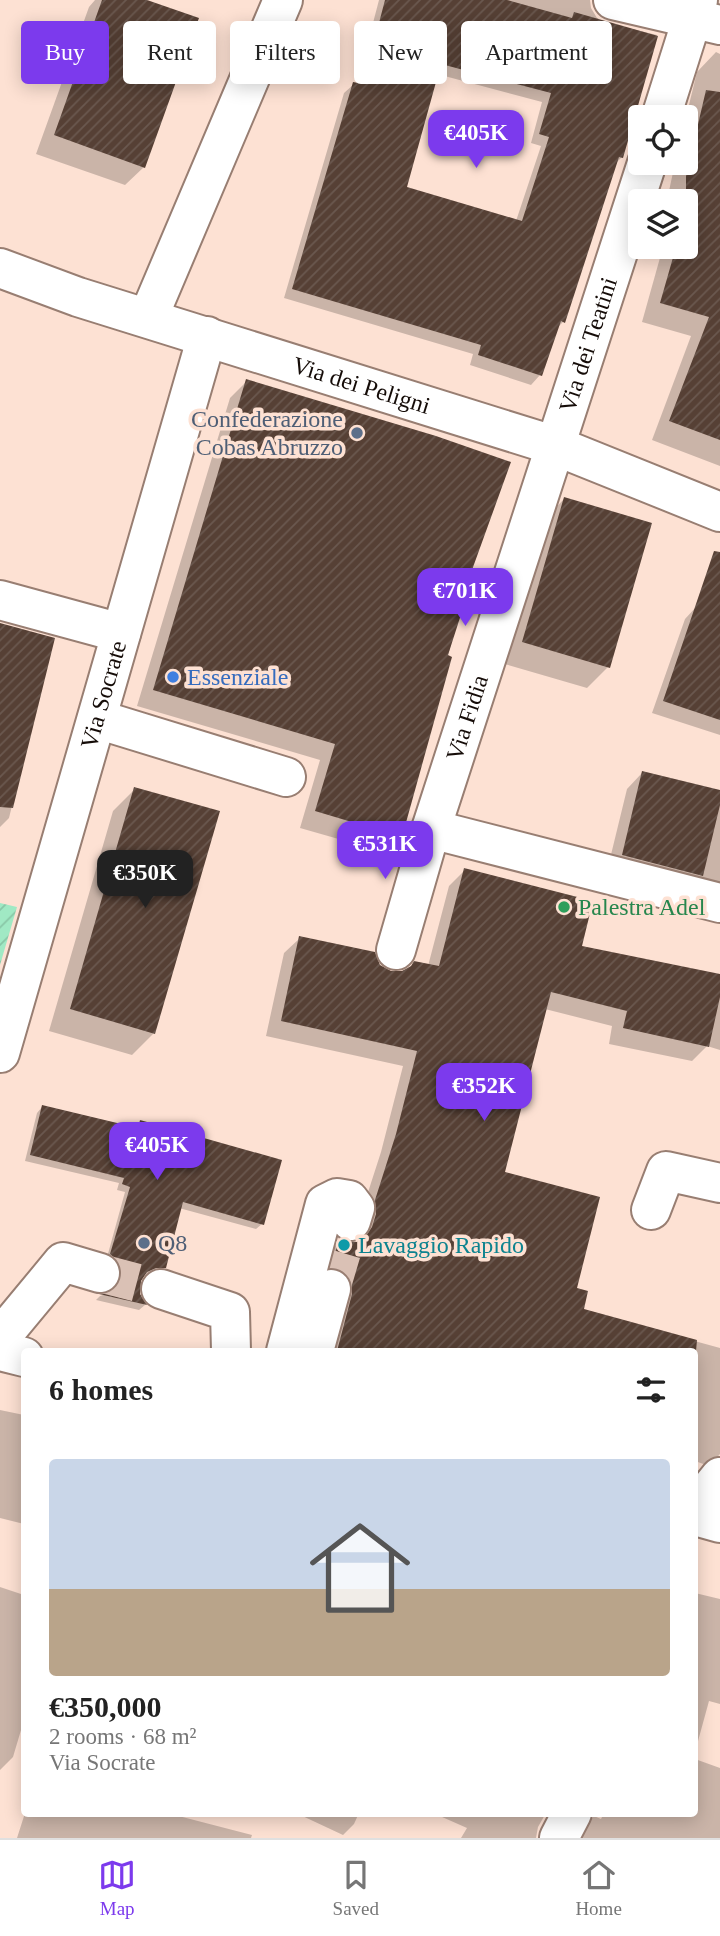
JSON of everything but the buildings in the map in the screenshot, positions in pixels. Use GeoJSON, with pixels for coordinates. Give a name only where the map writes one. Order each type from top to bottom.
{"type":"FeatureCollection","features":[{"type":"Feature","properties":{"kind":"street"},"geometry":{"type":"LineString","coordinates":[[148,318],[283,0]]}},
{"type":"Feature","properties":{"kind":"street"},"geometry":{"type":"LineString","coordinates":[[613,0],[704,15],[666,105]]}},
{"type":"Feature","properties":{"kind":"street","name":"Via dei Teatini"},"geometry":{"type":"LineString","coordinates":[[556,446],[643,175]]}},
{"type":"Feature","properties":{"kind":"street","name":"Via dei Peligni"},"geometry":{"type":"LineString","coordinates":[[0,268],[78,297],[556,446],[720,512]]}},
{"type":"Feature","properties":{"kind":"street","name":"Via Socrate"},"geometry":{"type":"LineString","coordinates":[[0,1053],[207,336]]}},
{"type":"Feature","properties":{"kind":"street","name":"Via Fidia"},"geometry":{"type":"LineString","coordinates":[[396,950],[431,829],[556,446]]}},
{"type":"Feature","properties":{"kind":"street"},"geometry":{"type":"LineString","coordinates":[[0,600],[121,634]]}},
{"type":"Feature","properties":{"kind":"street"},"geometry":{"type":"LineString","coordinates":[[97,719],[286,778]]}},
{"type":"Feature","properties":{"kind":"street"},"geometry":{"type":"LineString","coordinates":[[431,829],[720,904]]}},
{"type":"Feature","properties":{"kind":"street"},"geometry":{"type":"LineString","coordinates":[[651,1210],[666,1171],[720,1183]]}},
{"type":"Feature","properties":{"kind":"street"},"geometry":{"type":"LineString","coordinates":[[287,1348],[325,1204],[337,1198],[349,1200],[355,1208],[351,1221]]}},
{"type":"Feature","properties":{"kind":"street"},"geometry":{"type":"LineString","coordinates":[[0,1338],[62,1262],[100,1273]]}},
{"type":"Feature","properties":{"kind":"street"},"geometry":{"type":"LineString","coordinates":[[315,1348],[331,1289]]}},
{"type":"Feature","properties":{"kind":"street"},"geometry":{"type":"LineString","coordinates":[[161,1290],[230,1312],[231,1348]]}},
{"type":"Feature","properties":{"kind":"street"},"geometry":{"type":"LineString","coordinates":[[0,1351],[21,1356]]}},
{"type":"Feature","properties":{"kind":"street"},"geometry":{"type":"LineString","coordinates":[[698,1504],[720,1477]]}},
{"type":"Feature","properties":{"kind":"street"},"geometry":{"type":"LineString","coordinates":[[698,1517],[720,1523]]}},
{"type":"Feature","properties":{"kind":"street"},"geometry":{"type":"LineString","coordinates":[[559,1838],[570,1817]]}},
{"type":"Feature","properties":{"kind":"green space"},"geometry":{"type":"Polygon","coordinates":[[[0,903],[17,907],[0,965],[0,903]]]}},
{"type":"Feature","properties":{"kind":"tunnel"},"geometry":{"type":"LineString","coordinates":[[331,1289],[351,1221]]}},
{"type":"Feature","properties":{"kind":"tunnel"},"geometry":{"type":"LineString","coordinates":[[100,1273],[161,1289]]}},
{"type":"Feature","properties":{"kind":"place","name":"Confederazione Cobas Abruzzo"},"geometry":{"type":"Point","coordinates":[357,433]}},
{"type":"Feature","properties":{"kind":"place","name":"Essenziale"},"geometry":{"type":"Point","coordinates":[173,677]}},
{"type":"Feature","properties":{"kind":"place","name":"Palestra Adel"},"geometry":{"type":"Point","coordinates":[564,907]}},
{"type":"Feature","properties":{"kind":"place","name":"Q8"},"geometry":{"type":"Point","coordinates":[144,1243]}},
{"type":"Feature","properties":{"kind":"place","name":"Lavaggio Rapido"},"geometry":{"type":"Point","coordinates":[344,1245]}}]}
